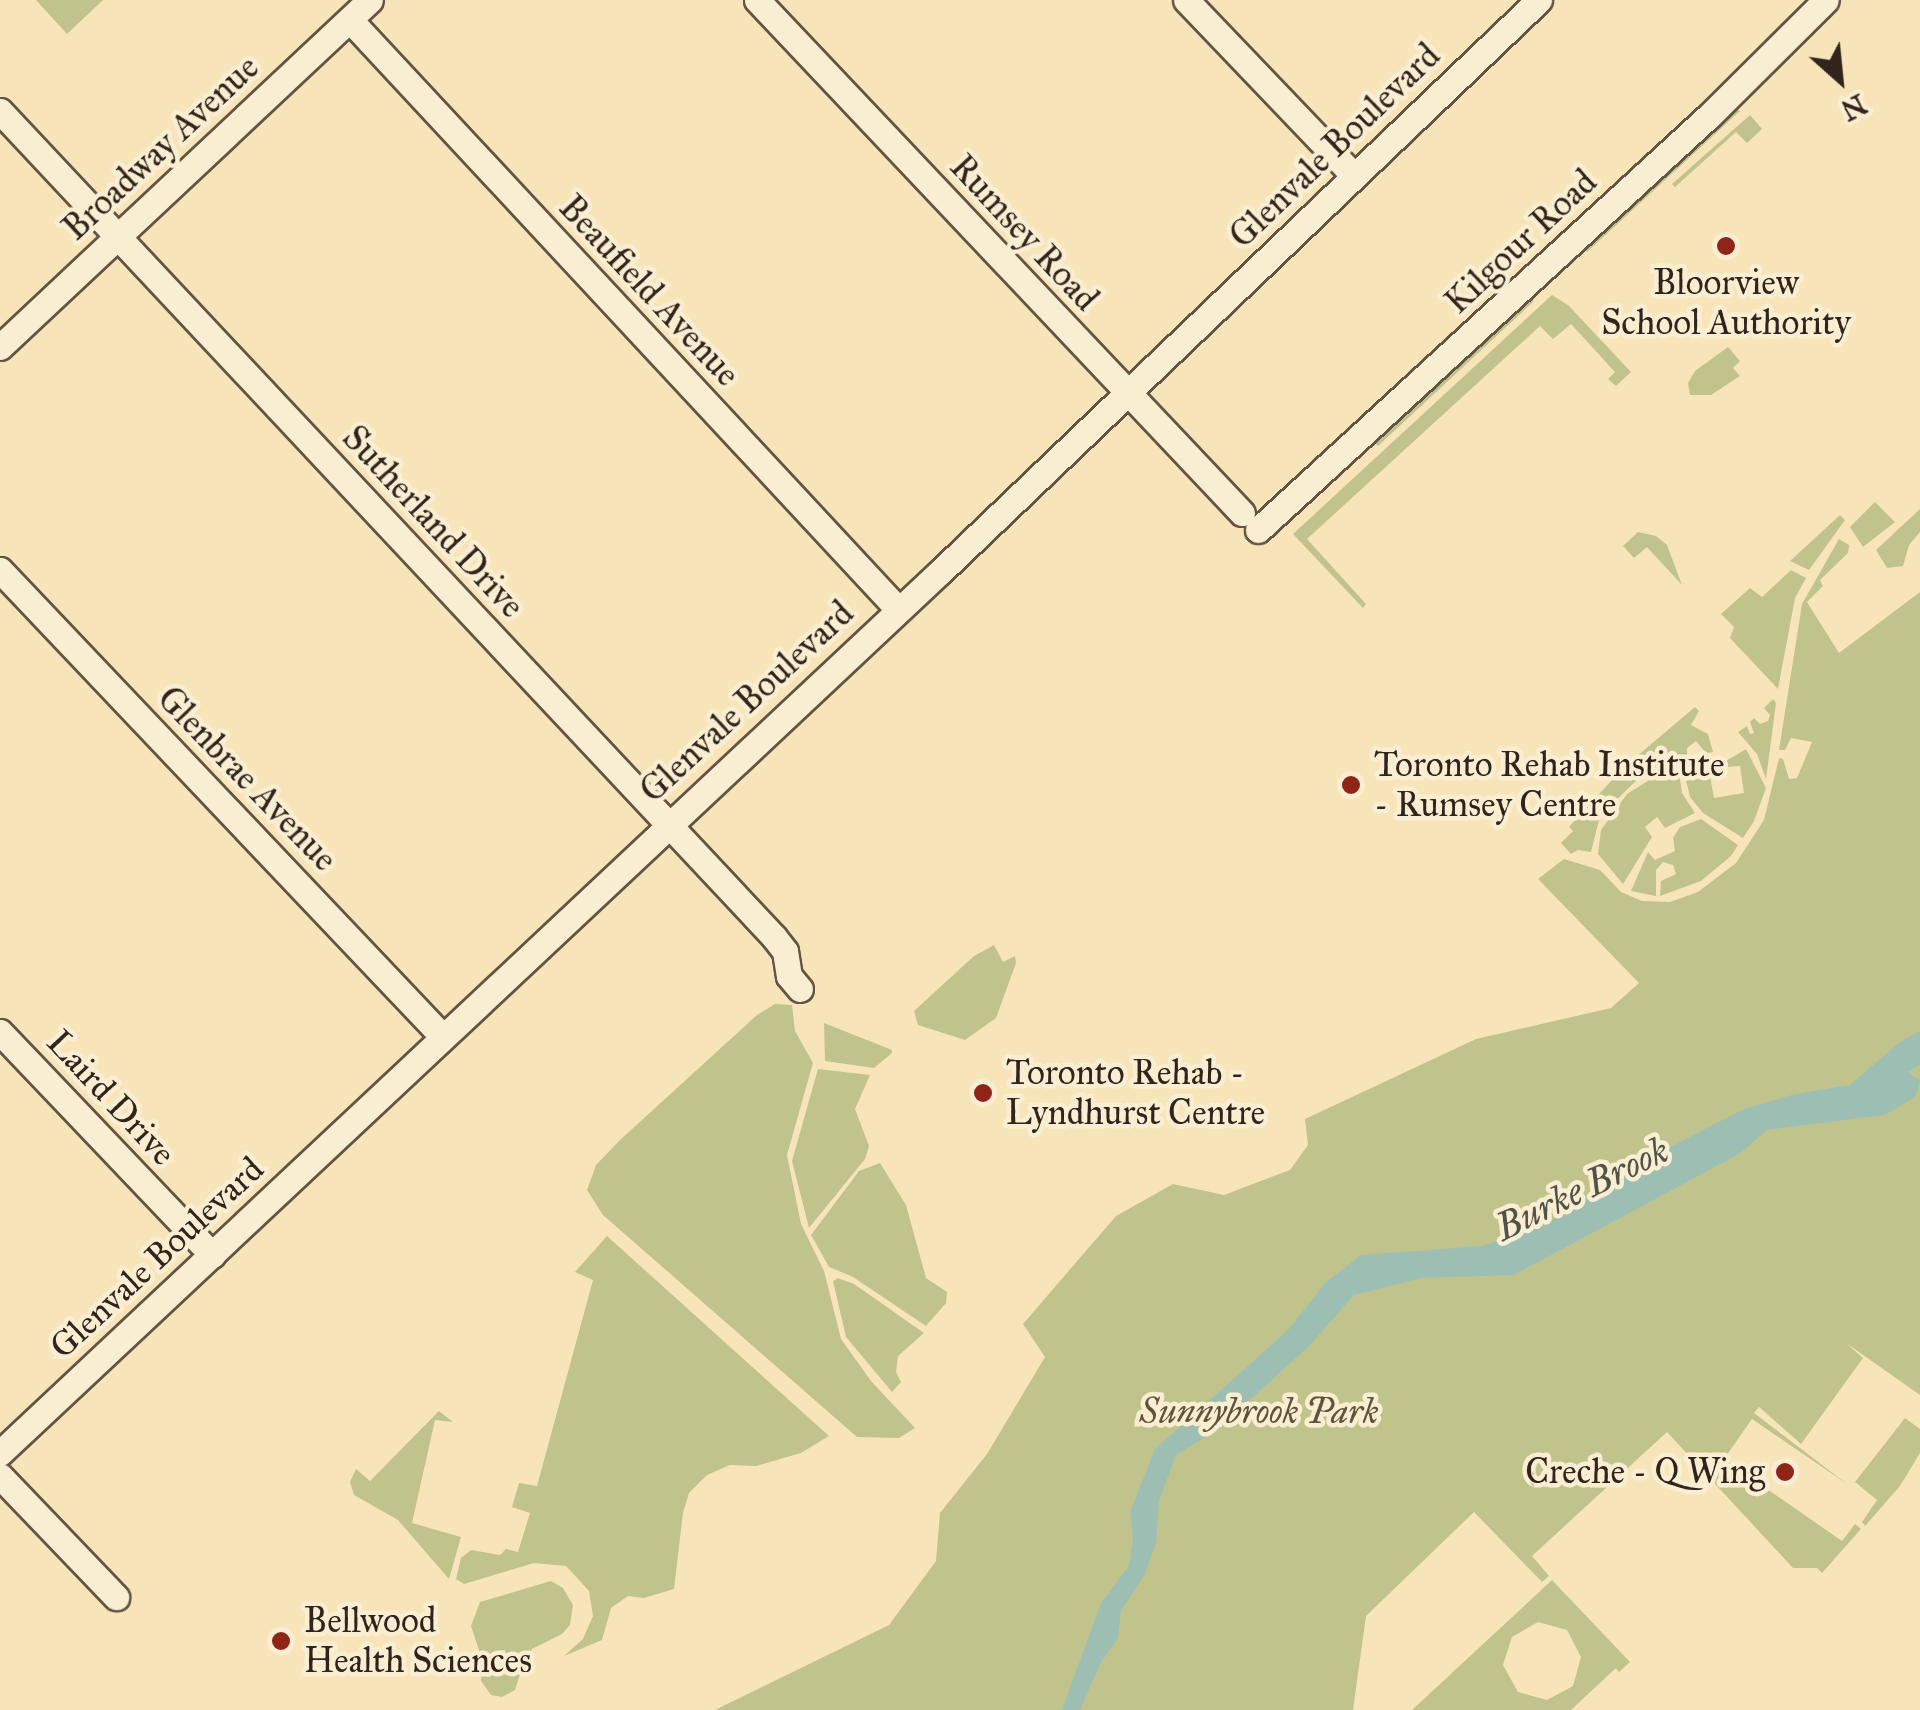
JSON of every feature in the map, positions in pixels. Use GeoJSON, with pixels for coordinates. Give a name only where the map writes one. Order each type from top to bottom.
{"type":"FeatureCollection","features":[{"type":"Feature","properties":{"kind":"street","name":"Broadway Avenue"},"geometry":{"type":"LineString","coordinates":[[0,347],[370,0]]}},
{"type":"Feature","properties":{"kind":"street","name":"Rumsey Road"},"geometry":{"type":"LineString","coordinates":[[757,0],[1250,521]]}},
{"type":"Feature","properties":{"kind":"street"},"geometry":{"type":"LineString","coordinates":[[1186,0],[1354,176]]}},
{"type":"Feature","properties":{"kind":"street","name":"Glenvale Boulevard"},"geometry":{"type":"LineString","coordinates":[[0,1453],[1128,393],[1539,0]]}},
{"type":"Feature","properties":{"kind":"street","name":"Kilgour Road"},"geometry":{"type":"LineString","coordinates":[[1250,521],[1710,116],[1826,0]]}},
{"type":"Feature","properties":{"kind":"street","name":"Beaufield Avenue"},"geometry":{"type":"LineString","coordinates":[[350,20],[898,608]]}},
{"type":"Feature","properties":{"kind":"street","name":"Sutherland Drive"},"geometry":{"type":"LineString","coordinates":[[0,111],[774,937],[785,951],[789,976],[800,989]]}},
{"type":"Feature","properties":{"kind":"street","name":"Glenbrae Avenue"},"geometry":{"type":"LineString","coordinates":[[0,570],[442,1036]]}},
{"type":"Feature","properties":{"kind":"street","name":"Laird Drive"},"geometry":{"type":"LineString","coordinates":[[0,1032],[212,1255]]}},
{"type":"Feature","properties":{"kind":"street"},"geometry":{"type":"LineString","coordinates":[[0,1476],[116,1598]]}},
{"type":"Feature","properties":{"kind":"green space"},"geometry":{"type":"Polygon","coordinates":[[[36,0],[103,0],[67,34],[36,0]]]}},
{"type":"Feature","properties":{"kind":"green space"},"geometry":{"type":"Polygon","coordinates":[[[1736,109],[1740,111],[1587,252],[1584,248],[1736,109]]]}},
{"type":"Feature","properties":{"kind":"green space"},"geometry":{"type":"Polygon","coordinates":[[[1750,115],[1762,129],[1747,143],[1736,132],[1675,187],[1672,184],[1750,115]]]}},
{"type":"Feature","properties":{"kind":"green space"},"geometry":{"type":"Polygon","coordinates":[[[1552,295],[1568,305],[1631,372],[1616,386],[1608,379],[1615,372],[1571,324],[1553,339],[1540,326],[1307,539],[1366,604],[1363,608],[1293,534],[1552,295]]]}},
{"type":"Feature","properties":{"kind":"green space"},"geometry":{"type":"Polygon","coordinates":[[[1530,298],[1534,301],[1378,446],[1375,443],[1530,298]]]}},
{"type":"Feature","properties":{"kind":"green space"},"geometry":{"type":"Polygon","coordinates":[[[1728,347],[1740,361],[1733,368],[1740,376],[1711,395],[1690,395],[1688,383],[1695,371],[1728,347]]]}},
{"type":"Feature","properties":{"kind":"green space"},"geometry":{"type":"Polygon","coordinates":[[[1875,502],[1895,522],[1863,547],[1850,527],[1875,502]]]}},
{"type":"Feature","properties":{"kind":"green space"},"geometry":{"type":"Polygon","coordinates":[[[1920,509],[1920,532],[1909,545],[1903,566],[1887,568],[1876,550],[1920,509]]]}},
{"type":"Feature","properties":{"kind":"green space"},"geometry":{"type":"Polygon","coordinates":[[[1840,515],[1845,520],[1809,570],[1790,561],[1840,515]]]}},
{"type":"Feature","properties":{"kind":"green space"},"geometry":{"type":"Polygon","coordinates":[[[1638,532],[1656,536],[1667,545],[1682,585],[1647,547],[1634,558],[1623,546],[1638,532]]]}},
{"type":"Feature","properties":{"kind":"green space","name":"Sunnybrook Park"},"geometry":{"type":"Polygon","coordinates":[[[1839,539],[1849,545],[1848,553],[1820,580],[1823,586],[1807,602],[1839,653],[1920,592],[1920,1395],[1846,1343],[1863,1358],[1801,1444],[1759,1407],[1754,1413],[1847,1484],[1752,1419],[1724,1459],[1842,1541],[1855,1524],[1861,1529],[1822,1573],[1817,1568],[1793,1568],[1667,1432],[1532,1556],[1549,1576],[1542,1582],[1474,1512],[1366,1616],[1353,1710],[715,1710],[889,1625],[936,1561],[940,1513],[987,1454],[1045,1357],[1023,1324],[1116,1216],[1173,1184],[1224,1195],[1290,1170],[1308,1145],[1305,1119],[1476,1039],[1611,1008],[1639,983],[1538,879],[1564,859],[1600,870],[1621,892],[1642,901],[1670,902],[1698,892],[1736,863],[1764,820],[1779,758],[1783,759],[1789,779],[1797,778],[1812,742],[1791,738],[1785,750],[1779,750],[1802,604],[1839,539]]]}},
{"type":"Feature","properties":{"kind":"green space"},"geometry":{"type":"Polygon","coordinates":[[[1791,570],[1806,578],[1795,598],[1778,689],[1730,638],[1734,627],[1721,614],[1750,588],[1762,597],[1791,570]]]}},
{"type":"Feature","properties":{"kind":"green space"},"geometry":{"type":"Polygon","coordinates":[[[1773,699],[1776,703],[1766,779],[1757,754],[1738,732],[1747,726],[1750,734],[1754,733],[1750,722],[1754,718],[1760,724],[1768,721],[1770,715],[1764,708],[1773,699]]]}},
{"type":"Feature","properties":{"kind":"green space"},"geometry":{"type":"Polygon","coordinates":[[[1695,707],[1699,711],[1691,725],[1708,734],[1713,752],[1706,753],[1696,741],[1687,748],[1687,757],[1646,771],[1600,816],[1591,852],[1578,850],[1571,854],[1561,843],[1573,831],[1569,827],[1623,768],[1695,707]]]}},
{"type":"Feature","properties":{"kind":"green space"},"geometry":{"type":"Polygon","coordinates":[[[1746,749],[1766,788],[1743,838],[1703,813],[1690,797],[1686,780],[1710,776],[1714,798],[1744,793],[1740,766],[1727,767],[1726,761],[1746,749]]]}},
{"type":"Feature","properties":{"kind":"green space"},"geometry":{"type":"Polygon","coordinates":[[[1667,769],[1679,772],[1682,793],[1695,813],[1665,828],[1657,817],[1645,827],[1652,837],[1623,884],[1598,854],[1601,830],[1627,794],[1667,769]]]}},
{"type":"Feature","properties":{"kind":"green space"},"geometry":{"type":"Polygon","coordinates":[[[1701,819],[1738,845],[1731,856],[1701,881],[1660,896],[1661,881],[1676,874],[1673,865],[1663,862],[1656,870],[1656,896],[1631,891],[1648,852],[1655,860],[1675,851],[1673,838],[1680,827],[1701,819]]]}},
{"type":"Feature","properties":{"kind":"green space"},"geometry":{"type":"Polygon","coordinates":[[[994,945],[1003,962],[1015,956],[1016,963],[996,1018],[965,1040],[918,1025],[914,1011],[974,956],[994,945]]]}},
{"type":"Feature","properties":{"kind":"green space"},"geometry":{"type":"Polygon","coordinates":[[[775,1004],[792,1005],[795,1031],[813,1063],[787,1155],[801,1224],[824,1271],[841,1339],[871,1381],[915,1428],[899,1438],[857,1437],[603,1215],[587,1190],[596,1165],[620,1140],[757,1015],[775,1004]]]}},
{"type":"Feature","properties":{"kind":"green space"},"geometry":{"type":"Polygon","coordinates":[[[824,1023],[892,1053],[874,1068],[825,1061],[824,1023]]]}},
{"type":"Feature","properties":{"kind":"green space"},"geometry":{"type":"Polygon","coordinates":[[[818,1069],[870,1075],[855,1109],[869,1146],[865,1159],[809,1228],[792,1161],[818,1069]]]}},
{"type":"Feature","properties":{"kind":"green space"},"geometry":{"type":"Polygon","coordinates":[[[880,1163],[906,1205],[926,1278],[947,1292],[946,1303],[926,1326],[853,1277],[829,1267],[811,1235],[859,1171],[880,1163]]]}},
{"type":"Feature","properties":{"kind":"green space"},"geometry":{"type":"Polygon","coordinates":[[[607,1236],[829,1436],[801,1453],[756,1466],[730,1465],[707,1475],[689,1493],[683,1513],[674,1589],[644,1598],[628,1596],[611,1608],[602,1640],[564,1656],[583,1639],[593,1616],[589,1591],[566,1566],[534,1563],[464,1584],[456,1579],[461,1558],[471,1550],[500,1555],[506,1549],[518,1552],[530,1513],[512,1507],[519,1483],[537,1486],[593,1280],[575,1272],[607,1236]]]}},
{"type":"Feature","properties":{"kind":"green space"},"geometry":{"type":"Polygon","coordinates":[[[838,1278],[854,1284],[924,1333],[898,1356],[896,1372],[901,1382],[892,1392],[846,1337],[833,1281],[838,1278]]]}},
{"type":"Feature","properties":{"kind":"green space"},"geometry":{"type":"Polygon","coordinates":[[[439,1411],[453,1422],[435,1420],[412,1523],[461,1537],[449,1579],[398,1520],[354,1495],[350,1482],[356,1469],[370,1481],[439,1411]]]}},
{"type":"Feature","properties":{"kind":"green space"},"geometry":{"type":"Polygon","coordinates":[[[1905,1418],[1920,1429],[1920,1453],[1900,1486],[1865,1526],[1862,1522],[1877,1500],[1855,1482],[1905,1418]]]}},
{"type":"Feature","properties":{"kind":"green space"},"geometry":{"type":"Polygon","coordinates":[[[1552,1580],[1630,1662],[1619,1672],[1616,1668],[1571,1710],[1412,1710],[1552,1580]],[[1538,1622],[1512,1637],[1503,1665],[1518,1692],[1547,1700],[1573,1686],[1581,1657],[1567,1630],[1538,1622]]]}},
{"type":"Feature","properties":{"kind":"green space"},"geometry":{"type":"Polygon","coordinates":[[[551,1581],[563,1588],[573,1605],[570,1625],[562,1634],[532,1649],[524,1663],[481,1656],[471,1626],[480,1602],[551,1581]]]}},
{"type":"Feature","properties":{"kind":"green space"},"geometry":{"type":"Polygon","coordinates":[[[482,1662],[522,1668],[515,1690],[502,1697],[491,1695],[481,1681],[482,1662]]]}},
{"type":"Feature","properties":{"kind":"water"},"geometry":{"type":"Polygon","coordinates":[[[1920,1031],[1920,1065],[1908,1072],[1920,1081],[1916,1096],[1885,1115],[1767,1130],[1739,1154],[1514,1275],[1422,1278],[1354,1295],[1310,1345],[1216,1431],[1176,1455],[1159,1501],[1156,1543],[1145,1574],[1121,1611],[1118,1638],[1100,1664],[1080,1710],[1062,1710],[1101,1603],[1129,1566],[1133,1538],[1130,1512],[1155,1449],[1288,1330],[1325,1283],[1361,1255],[1482,1246],[1544,1226],[1618,1174],[1744,1109],[1795,1094],[1850,1085],[1900,1042],[1920,1031]]]}},
{"type":"Feature","properties":{"kind":"place","name":"Bloorview School Authority"},"geometry":{"type":"Point","coordinates":[1726,246]}},
{"type":"Feature","properties":{"kind":"place","name":"Toronto Rehab Institute - Rumsey Centre"},"geometry":{"type":"Point","coordinates":[1351,785]}},
{"type":"Feature","properties":{"kind":"place","name":"Toronto Rehab - Lyndhurst Centre"},"geometry":{"type":"Point","coordinates":[983,1093]}},
{"type":"Feature","properties":{"kind":"place","name":"Creche - Q Wing"},"geometry":{"type":"Point","coordinates":[1785,1472]}},
{"type":"Feature","properties":{"kind":"place","name":"Bellwood Health Sciences"},"geometry":{"type":"Point","coordinates":[281,1641]}},
{"type":"Feature","properties":{"kind":"water label","name":"Burke Brook"},"geometry":{"type":"Point","coordinates":[1582,1189]}}]}
